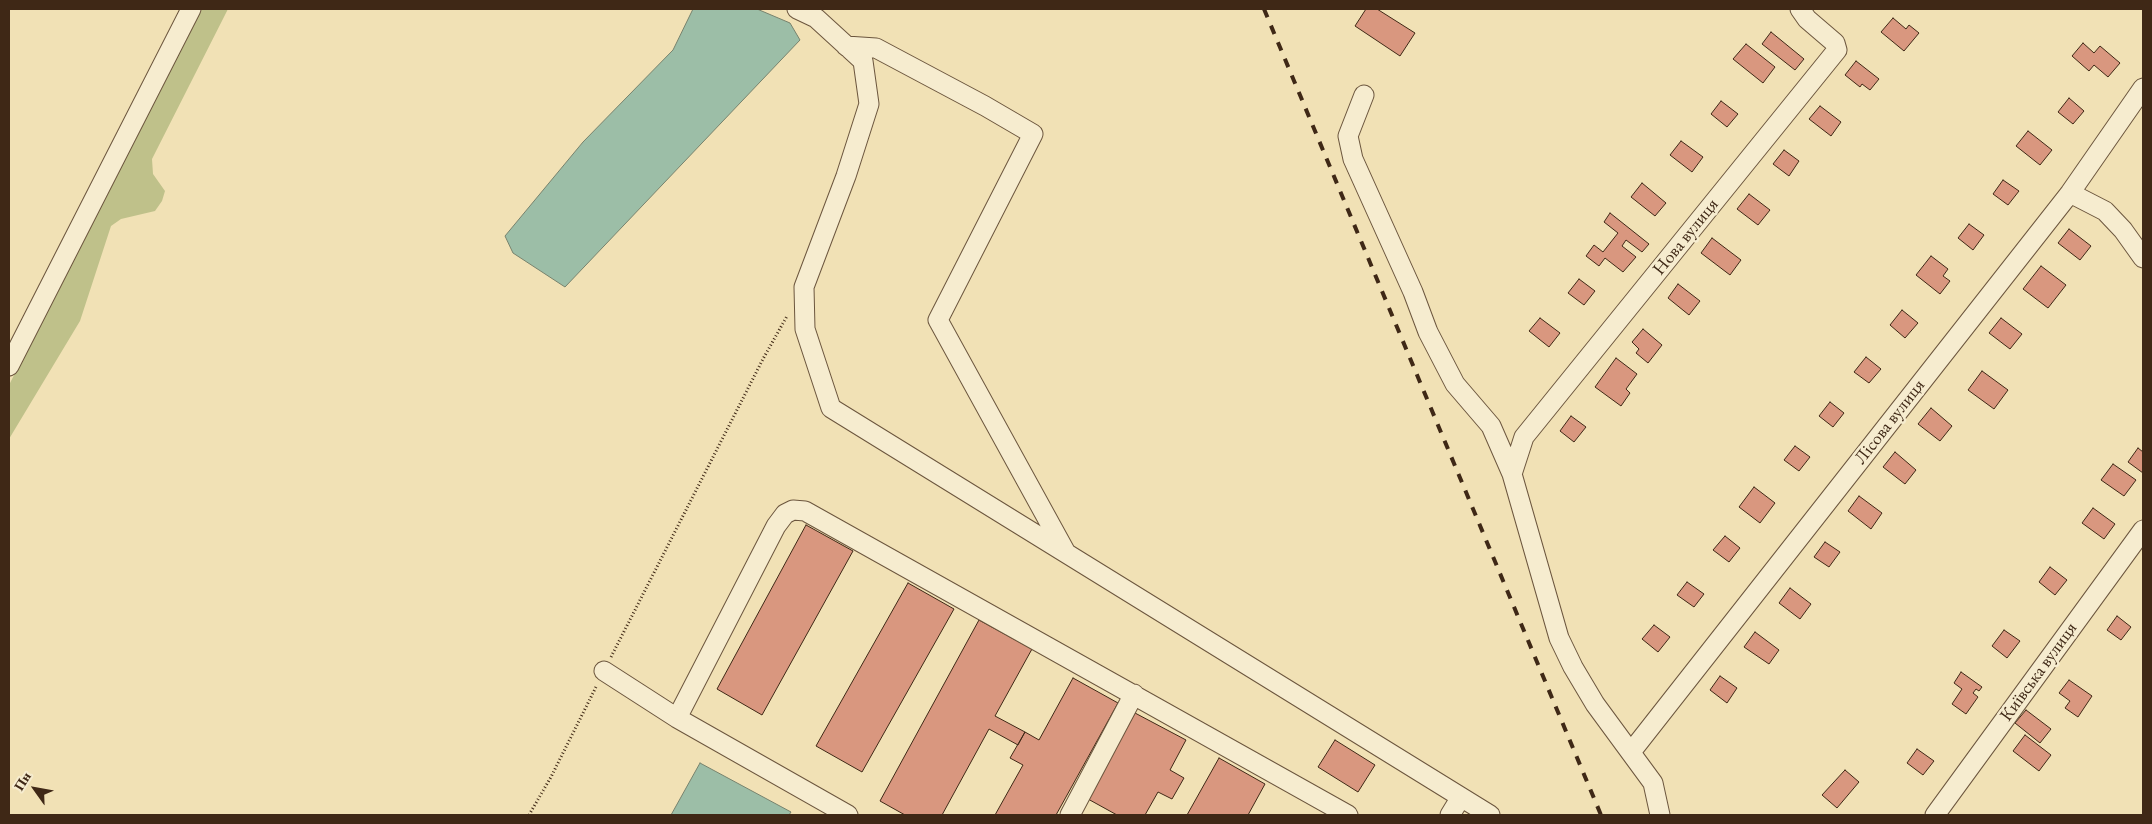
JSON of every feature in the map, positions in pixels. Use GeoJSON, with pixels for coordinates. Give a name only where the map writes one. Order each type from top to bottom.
{"type":"FeatureCollection","features":[{"type":"Feature","properties":{"kind":"street"},"geometry":{"type":"LineString","coordinates":[[9,366],[192,9]]}},
{"type":"Feature","properties":{"kind":"street"},"geometry":{"type":"LineString","coordinates":[[797,9],[816,18],[863,61],[869,104],[846,176],[804,287],[805,329],[831,408],[1490,815]]}},
{"type":"Feature","properties":{"kind":"street","name":"Нова вулиця"},"geometry":{"type":"LineString","coordinates":[[1512,474],[1524,437],[1837,50],[1835,42],[1807,19],[1800,9]]}},
{"type":"Feature","properties":{"kind":"street"},"geometry":{"type":"LineString","coordinates":[[846,46],[876,48],[1033,134],[938,320],[1065,552]]}},
{"type":"Feature","properties":{"kind":"street","name":"Лісова вулиця"},"geometry":{"type":"LineString","coordinates":[[1631,752],[2070,193],[2143,88]]}},
{"type":"Feature","properties":{"kind":"street"},"geometry":{"type":"LineString","coordinates":[[1364,95],[1348,136],[1353,159],[1428,332],[1450,375],[1455,384],[1492,426],[1512,474],[1559,638],[1573,667],[1595,704],[1652,783],[1660,815]]}},
{"type":"Feature","properties":{"kind":"street"},"geometry":{"type":"LineString","coordinates":[[2070,193],[2105,212],[2123,230],[2143,258]]}},
{"type":"Feature","properties":{"kind":"street"},"geometry":{"type":"LineString","coordinates":[[1492,426],[1524,437]]}},
{"type":"Feature","properties":{"kind":"street"},"geometry":{"type":"LineString","coordinates":[[677,718],[776,526],[784,514],[793,510],[805,510],[1348,815]]}},
{"type":"Feature","properties":{"kind":"street","name":"Київська вулиця"},"geometry":{"type":"LineString","coordinates":[[1935,815],[2143,530]]}},
{"type":"Feature","properties":{"kind":"street"},"geometry":{"type":"LineString","coordinates":[[604,671],[677,718],[848,815]]}},
{"type":"Feature","properties":{"kind":"street"},"geometry":{"type":"LineString","coordinates":[[1070,815],[1134,694]]}},
{"type":"Feature","properties":{"kind":"street"},"geometry":{"type":"LineString","coordinates":[[1450,815],[1461,797]]}},
{"type":"Feature","properties":{"kind":"path"},"geometry":{"type":"LineString","coordinates":[[529,815],[551,777],[763,359],[790,311]]}},
{"type":"Feature","properties":{"kind":"shaded area"},"geometry":{"type":"Polygon","coordinates":[[[200,9],[228,9],[152,159],[153,174],[165,191],[162,201],[155,211],[121,219],[111,226],[80,321],[9,439],[9,385],[200,9]]]}},
{"type":"Feature","properties":{"kind":"shaded area"},"geometry":{"type":"Polygon","coordinates":[[[693,9],[757,9],[790,23],[800,40],[565,287],[513,253],[505,236],[583,142],[673,50],[693,9]]]}},
{"type":"Feature","properties":{"kind":"shaded area"},"geometry":{"type":"Polygon","coordinates":[[[700,763],[791,812],[789,815],[671,815],[700,763]]]}},
{"type":"Feature","properties":{"kind":"building"},"geometry":{"type":"Polygon","coordinates":[[[1366,9],[1377,9],[1415,33],[1400,56],[1355,26],[1366,9]]]}},
{"type":"Feature","properties":{"kind":"building"},"geometry":{"type":"Polygon","coordinates":[[[1893,18],[1906,29],[1909,25],[1919,33],[1904,51],[1881,32],[1893,18]]]}},
{"type":"Feature","properties":{"kind":"building"},"geometry":{"type":"Polygon","coordinates":[[[1771,32],[1804,59],[1795,70],[1762,44],[1771,32]]]}},
{"type":"Feature","properties":{"kind":"building"},"geometry":{"type":"Polygon","coordinates":[[[2083,43],[2094,53],[2100,46],[2120,63],[2108,77],[2094,65],[2089,71],[2072,56],[2083,43]]]}},
{"type":"Feature","properties":{"kind":"building"},"geometry":{"type":"Polygon","coordinates":[[[1746,44],[1775,67],[1763,83],[1733,59],[1746,44]]]}},
{"type":"Feature","properties":{"kind":"building"},"geometry":{"type":"Polygon","coordinates":[[[1856,61],[1879,79],[1870,90],[1862,84],[1860,87],[1845,75],[1856,61]]]}},
{"type":"Feature","properties":{"kind":"building"},"geometry":{"type":"Polygon","coordinates":[[[2069,98],[2084,111],[2073,124],[2058,112],[2069,98]]]}},
{"type":"Feature","properties":{"kind":"building"},"geometry":{"type":"Polygon","coordinates":[[[1721,101],[1738,114],[1727,127],[1711,114],[1721,101]]]}},
{"type":"Feature","properties":{"kind":"building"},"geometry":{"type":"Polygon","coordinates":[[[1820,106],[1841,122],[1831,136],[1809,119],[1820,106]]]}},
{"type":"Feature","properties":{"kind":"building"},"geometry":{"type":"Polygon","coordinates":[[[2028,131],[2052,150],[2040,165],[2016,146],[2028,131]]]}},
{"type":"Feature","properties":{"kind":"building"},"geometry":{"type":"Polygon","coordinates":[[[1681,141],[1703,157],[1692,172],[1670,155],[1681,141]]]}},
{"type":"Feature","properties":{"kind":"building"},"geometry":{"type":"Polygon","coordinates":[[[1784,150],[1799,161],[1789,176],[1773,164],[1784,150]]]}},
{"type":"Feature","properties":{"kind":"building"},"geometry":{"type":"Polygon","coordinates":[[[2003,180],[2019,191],[2008,205],[1993,194],[2003,180]]]}},
{"type":"Feature","properties":{"kind":"building"},"geometry":{"type":"Polygon","coordinates":[[[1642,183],[1666,203],[1655,216],[1631,197],[1642,183]]]}},
{"type":"Feature","properties":{"kind":"building"},"geometry":{"type":"Polygon","coordinates":[[[1749,194],[1770,210],[1758,225],[1737,209],[1749,194]]]}},
{"type":"Feature","properties":{"kind":"building"},"geometry":{"type":"Polygon","coordinates":[[[1610,213],[1649,244],[1642,252],[1626,240],[1622,246],[1636,257],[1623,272],[1605,258],[1599,266],[1586,256],[1594,245],[1603,252],[1618,233],[1604,222],[1610,213]]]}},
{"type":"Feature","properties":{"kind":"building"},"geometry":{"type":"Polygon","coordinates":[[[1969,224],[1984,235],[1973,250],[1958,238],[1969,224]]]}},
{"type":"Feature","properties":{"kind":"building"},"geometry":{"type":"Polygon","coordinates":[[[2069,229],[2091,246],[2080,260],[2058,243],[2069,229]]]}},
{"type":"Feature","properties":{"kind":"building"},"geometry":{"type":"Polygon","coordinates":[[[1712,238],[1741,260],[1730,275],[1701,253],[1712,238]]]}},
{"type":"Feature","properties":{"kind":"building"},"geometry":{"type":"Polygon","coordinates":[[[1931,256],[1948,269],[1943,276],[1950,281],[1940,294],[1916,275],[1931,256]]]}},
{"type":"Feature","properties":{"kind":"building"},"geometry":{"type":"Polygon","coordinates":[[[2041,266],[2066,285],[2048,308],[2023,289],[2041,266]]]}},
{"type":"Feature","properties":{"kind":"building"},"geometry":{"type":"Polygon","coordinates":[[[1579,279],[1595,291],[1584,305],[1568,293],[1579,279]]]}},
{"type":"Feature","properties":{"kind":"building"},"geometry":{"type":"Polygon","coordinates":[[[1678,284],[1700,301],[1689,315],[1668,298],[1678,284]]]}},
{"type":"Feature","properties":{"kind":"building"},"geometry":{"type":"Polygon","coordinates":[[[1902,310],[1918,323],[1905,338],[1890,325],[1902,310]]]}},
{"type":"Feature","properties":{"kind":"building"},"geometry":{"type":"Polygon","coordinates":[[[1540,318],[1560,333],[1549,347],[1529,331],[1540,318]]]}},
{"type":"Feature","properties":{"kind":"building"},"geometry":{"type":"Polygon","coordinates":[[[2001,318],[2022,334],[2010,349],[1989,333],[2001,318]]]}},
{"type":"Feature","properties":{"kind":"building"},"geometry":{"type":"Polygon","coordinates":[[[1643,329],[1662,345],[1648,363],[1636,353],[1639,349],[1632,342],[1643,329]]]}},
{"type":"Feature","properties":{"kind":"building"},"geometry":{"type":"Polygon","coordinates":[[[1866,357],[1881,369],[1869,383],[1854,372],[1866,357]]]}},
{"type":"Feature","properties":{"kind":"building"},"geometry":{"type":"Polygon","coordinates":[[[1616,358],[1637,374],[1626,389],[1630,393],[1621,406],[1595,387],[1616,358]]]}},
{"type":"Feature","properties":{"kind":"building"},"geometry":{"type":"Polygon","coordinates":[[[1982,371],[2008,390],[1994,409],[1968,390],[1982,371]]]}},
{"type":"Feature","properties":{"kind":"building"},"geometry":{"type":"Polygon","coordinates":[[[1830,402],[1844,413],[1833,427],[1819,416],[1830,402]]]}},
{"type":"Feature","properties":{"kind":"building"},"geometry":{"type":"Polygon","coordinates":[[[1931,408],[1952,426],[1940,441],[1918,424],[1931,408]]]}},
{"type":"Feature","properties":{"kind":"building"},"geometry":{"type":"Polygon","coordinates":[[[1571,416],[1586,427],[1574,442],[1560,431],[1571,416]]]}},
{"type":"Feature","properties":{"kind":"building"},"geometry":{"type":"Polygon","coordinates":[[[1795,446],[1810,457],[1799,471],[1784,460],[1795,446]]]}},
{"type":"Feature","properties":{"kind":"building"},"geometry":{"type":"Polygon","coordinates":[[[2138,448],[2143,452],[2143,473],[2128,462],[2138,448]]]}},
{"type":"Feature","properties":{"kind":"building"},"geometry":{"type":"Polygon","coordinates":[[[1895,452],[1916,470],[1905,484],[1883,467],[1895,452]]]}},
{"type":"Feature","properties":{"kind":"building"},"geometry":{"type":"Polygon","coordinates":[[[2113,464],[2136,480],[2124,496],[2101,480],[2113,464]]]}},
{"type":"Feature","properties":{"kind":"building"},"geometry":{"type":"Polygon","coordinates":[[[1754,487],[1775,503],[1760,523],[1739,507],[1754,487]]]}},
{"type":"Feature","properties":{"kind":"building"},"geometry":{"type":"Polygon","coordinates":[[[1859,496],[1882,513],[1871,529],[1848,511],[1859,496]]]}},
{"type":"Feature","properties":{"kind":"building"},"geometry":{"type":"Polygon","coordinates":[[[2093,508],[2115,524],[2104,539],[2082,523],[2093,508]]]}},
{"type":"Feature","properties":{"kind":"building"},"geometry":{"type":"Polygon","coordinates":[[[806,525],[853,551],[762,715],[717,689],[806,525]]]}},
{"type":"Feature","properties":{"kind":"building"},"geometry":{"type":"Polygon","coordinates":[[[1725,536],[1740,548],[1729,562],[1713,550],[1725,536]]]}},
{"type":"Feature","properties":{"kind":"building"},"geometry":{"type":"Polygon","coordinates":[[[1825,542],[1840,552],[1829,567],[1814,557],[1825,542]]]}},
{"type":"Feature","properties":{"kind":"building"},"geometry":{"type":"Polygon","coordinates":[[[2050,567],[2067,580],[2055,595],[2039,582],[2050,567]]]}},
{"type":"Feature","properties":{"kind":"building"},"geometry":{"type":"Polygon","coordinates":[[[1687,582],[1704,594],[1694,607],[1677,595],[1687,582]]]}},
{"type":"Feature","properties":{"kind":"building"},"geometry":{"type":"Polygon","coordinates":[[[908,583],[954,609],[862,772],[816,746],[908,583]]]}},
{"type":"Feature","properties":{"kind":"building"},"geometry":{"type":"Polygon","coordinates":[[[1790,588],[1811,604],[1800,619],[1779,603],[1790,588]]]}},
{"type":"Feature","properties":{"kind":"building"},"geometry":{"type":"Polygon","coordinates":[[[2117,616],[2131,627],[2121,640],[2107,630],[2117,616]]]}},
{"type":"Feature","properties":{"kind":"building"},"geometry":{"type":"Polygon","coordinates":[[[979,620],[1032,649],[995,716],[1025,732],[1018,745],[989,729],[942,815],[905,815],[880,801],[979,620]]]}},
{"type":"Feature","properties":{"kind":"building"},"geometry":{"type":"Polygon","coordinates":[[[1654,625],[1670,637],[1658,652],[1642,639],[1654,625]]]}},
{"type":"Feature","properties":{"kind":"building"},"geometry":{"type":"Polygon","coordinates":[[[2004,630],[2020,641],[2007,658],[1992,646],[2004,630]]]}},
{"type":"Feature","properties":{"kind":"building"},"geometry":{"type":"Polygon","coordinates":[[[1755,632],[1779,650],[1769,664],[1744,647],[1755,632]]]}},
{"type":"Feature","properties":{"kind":"building"},"geometry":{"type":"Polygon","coordinates":[[[1961,672],[1982,687],[1979,691],[1976,689],[1973,693],[1978,697],[1966,714],[1952,704],[1962,689],[1954,683],[1961,672]]]}},
{"type":"Feature","properties":{"kind":"building"},"geometry":{"type":"Polygon","coordinates":[[[1720,676],[1737,688],[1727,703],[1710,690],[1720,676]]]}},
{"type":"Feature","properties":{"kind":"building"},"geometry":{"type":"Polygon","coordinates":[[[1073,678],[1118,703],[1056,815],[995,815],[1023,765],[1010,758],[1025,732],[1039,740],[1073,678]]]}},
{"type":"Feature","properties":{"kind":"building"},"geometry":{"type":"Polygon","coordinates":[[[2069,680],[2092,696],[2078,717],[2065,708],[2070,701],[2059,693],[2069,680]]]}},
{"type":"Feature","properties":{"kind":"building"},"geometry":{"type":"Polygon","coordinates":[[[2026,710],[2051,729],[2040,743],[2015,723],[2026,710]]]}},
{"type":"Feature","properties":{"kind":"building"},"geometry":{"type":"Polygon","coordinates":[[[1135,713],[1186,740],[1170,770],[1184,778],[1172,799],[1158,792],[1145,815],[1117,815],[1088,799],[1135,713]]]}},
{"type":"Feature","properties":{"kind":"building"},"geometry":{"type":"Polygon","coordinates":[[[2025,735],[2051,755],[2039,771],[2013,751],[2025,735]]]}},
{"type":"Feature","properties":{"kind":"building"},"geometry":{"type":"Polygon","coordinates":[[[1335,740],[1375,765],[1358,792],[1318,767],[1335,740]]]}},
{"type":"Feature","properties":{"kind":"building"},"geometry":{"type":"Polygon","coordinates":[[[1917,749],[1934,761],[1923,775],[1907,763],[1917,749]]]}},
{"type":"Feature","properties":{"kind":"building"},"geometry":{"type":"Polygon","coordinates":[[[1219,758],[1265,784],[1248,815],[1187,815],[1219,758]]]}},
{"type":"Feature","properties":{"kind":"building"},"geometry":{"type":"Polygon","coordinates":[[[1845,770],[1859,782],[1837,808],[1822,795],[1845,770]]]}},
{"type":"Feature","properties":{"kind":"railway"},"geometry":{"type":"LineString","coordinates":[[1264,9],[1601,815]]}}]}
